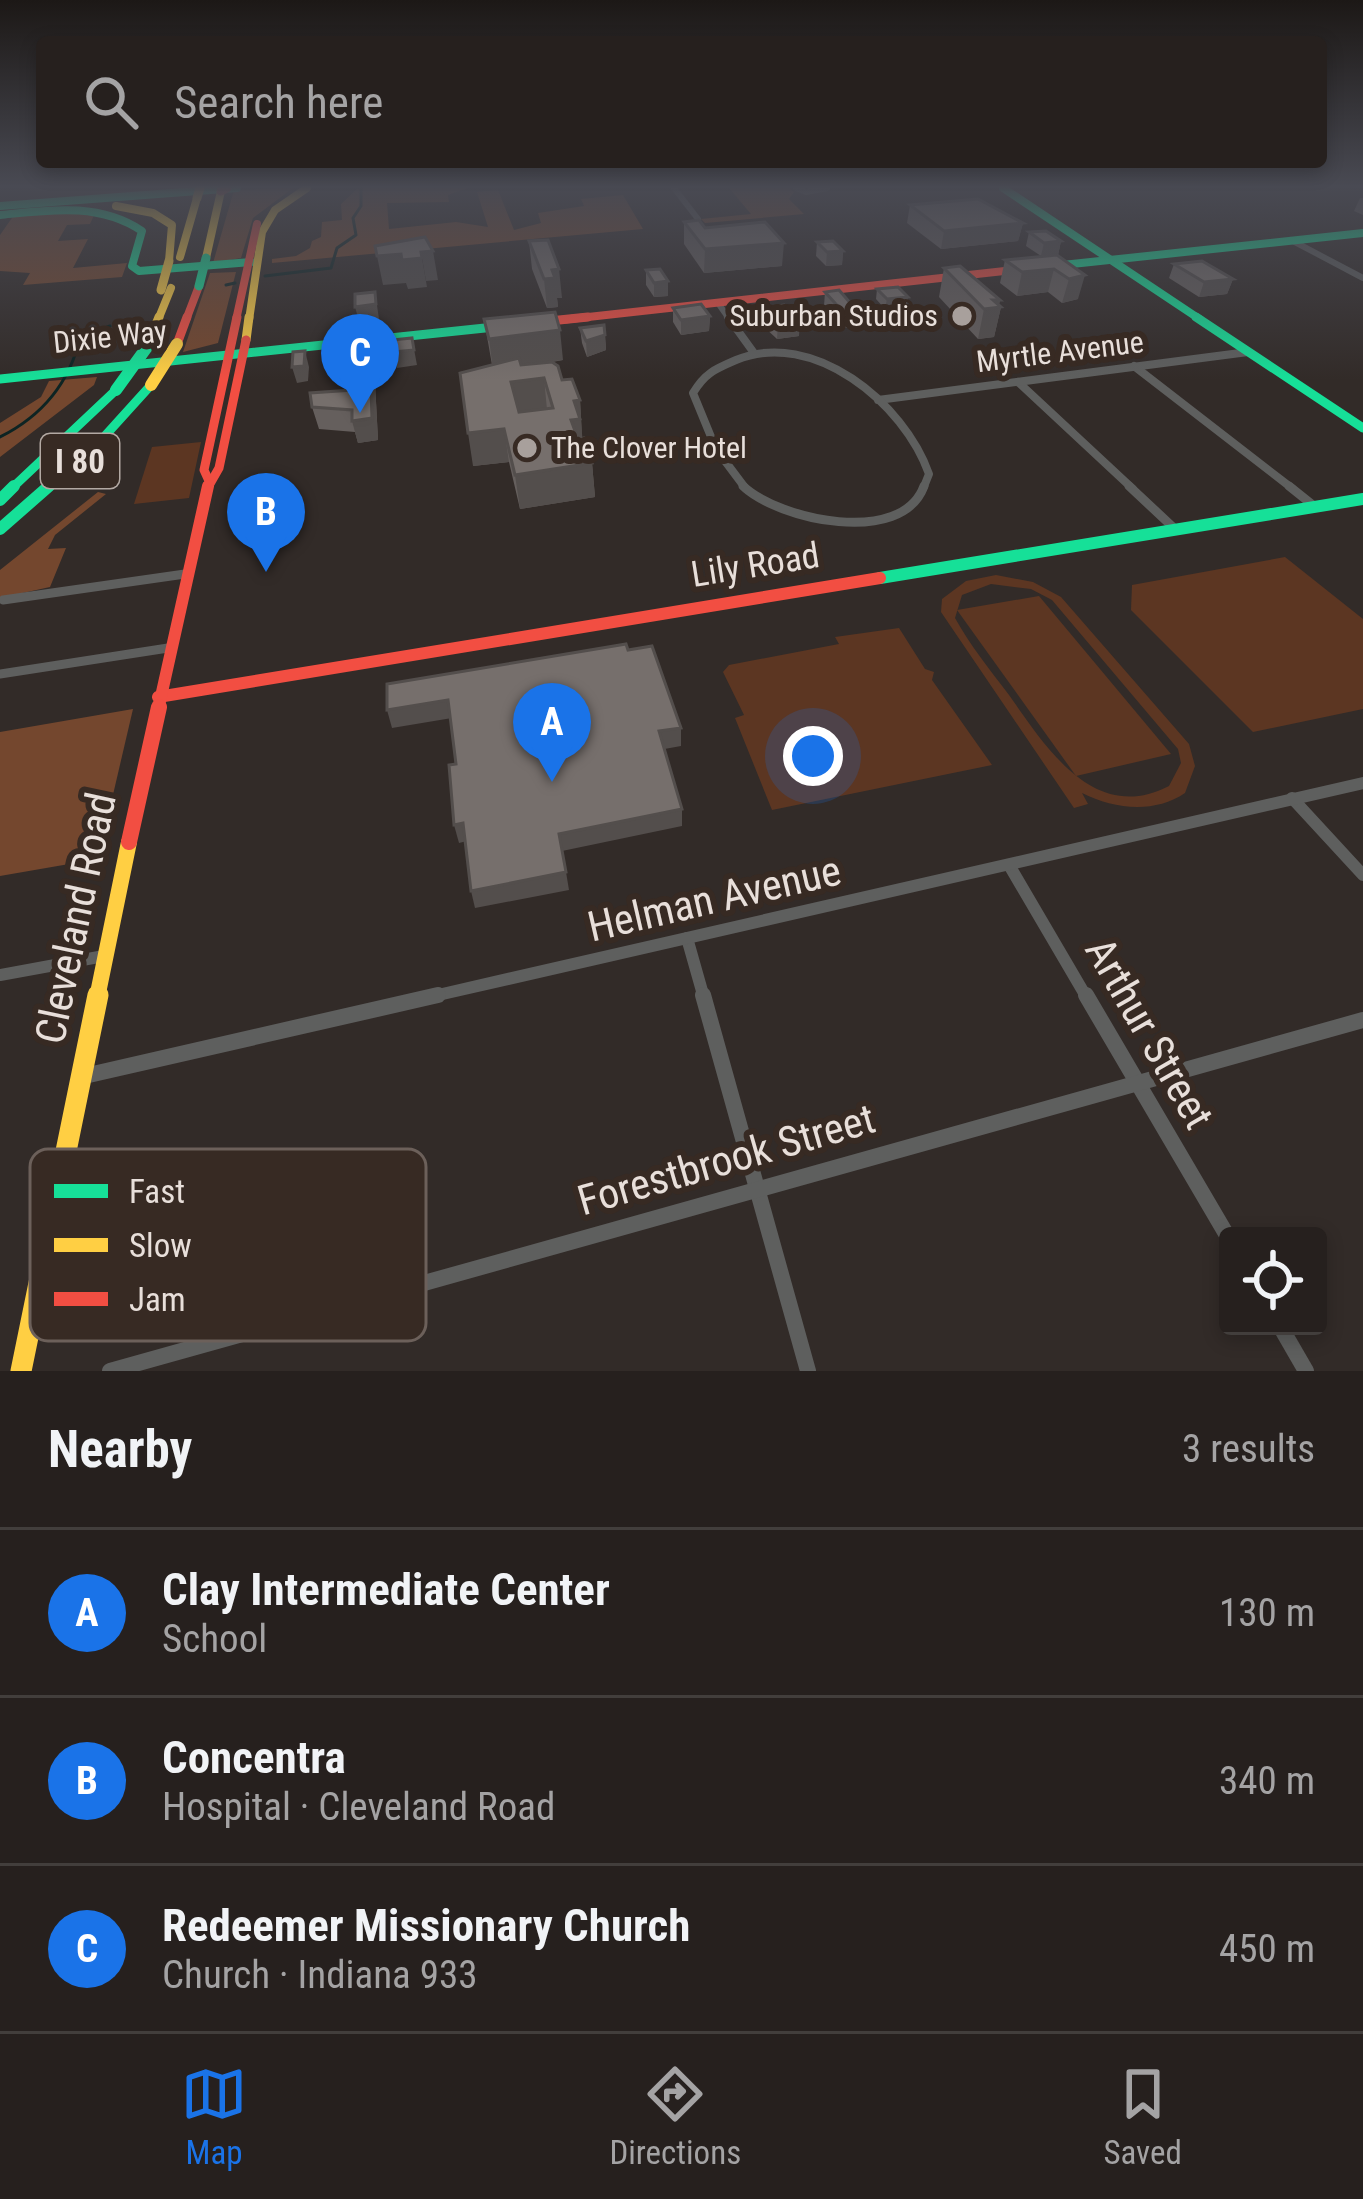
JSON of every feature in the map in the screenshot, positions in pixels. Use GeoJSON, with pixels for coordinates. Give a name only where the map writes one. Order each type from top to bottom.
{"type":"FeatureCollection","features":[{"type":"Feature","properties":{"kind":"main road"},"geometry":{"type":"LineString","coordinates":[[137,252],[133,266],[139,271],[252,262]]}},
{"type":"Feature","properties":{"kind":"main road"},"geometry":{"type":"LineString","coordinates":[[174,252],[174,261]]}},
{"type":"Feature","properties":{"kind":"main road","name":"I 80"},"geometry":{"type":"LineString","coordinates":[[0,500],[116,391],[160,320],[179,252]]}},
{"type":"Feature","properties":{"kind":"main road","name":"I 80"},"geometry":{"type":"LineString","coordinates":[[0,530],[94,448],[151,385],[177,344],[207,252]]}},
{"type":"Feature","properties":{"kind":"main road","name":"Cleveland Road"},"geometry":{"type":"LineString","coordinates":[[65,1149],[168,648],[209,481],[203,470],[236,354],[254,252]]}},
{"type":"Feature","properties":{"kind":"main road"},"geometry":{"type":"LineString","coordinates":[[1097,252],[1363,428]]}},
{"type":"Feature","properties":{"kind":"main road","name":"Dixie Way"},"geometry":{"type":"LineString","coordinates":[[0,379],[1182,252]]}},
{"type":"Feature","properties":{"kind":"main road","name":"Lily Road"},"geometry":{"type":"LineString","coordinates":[[158,697],[1363,499]]}},
{"type":"Feature","properties":{"kind":"main road","name":"Cleveland Road"},"geometry":{"type":"LineString","coordinates":[[21,1371],[30,1325]]}},
{"type":"Feature","properties":{"kind":"street"},"geometry":{"type":"LineString","coordinates":[[1314,252],[1363,278]]}},
{"type":"Feature","properties":{"kind":"street"},"geometry":{"type":"LineString","coordinates":[[718,303],[754,353]]}},
{"type":"Feature","properties":{"kind":"street","name":"Myrtle Avenue"},"geometry":{"type":"LineString","coordinates":[[878,400],[1248,352]]}},
{"type":"Feature","properties":{"kind":"street"},"geometry":{"type":"LineString","coordinates":[[754,353],[821,361],[854,374],[922,455],[929,481],[914,502],[877,519],[834,522],[787,514],[762,503],[736,480],[693,393],[704,374],[754,353]]}},
{"type":"Feature","properties":{"kind":"street"},"geometry":{"type":"LineString","coordinates":[[1134,366],[1314,506]]}},
{"type":"Feature","properties":{"kind":"street"},"geometry":{"type":"LineString","coordinates":[[1018,382],[1176,530]]}},
{"type":"Feature","properties":{"kind":"street"},"geometry":{"type":"LineString","coordinates":[[3,600],[185,574]]}},
{"type":"Feature","properties":{"kind":"street"},"geometry":{"type":"LineString","coordinates":[[0,674],[168,648]]}},
{"type":"Feature","properties":{"kind":"street","name":"Helman Avenue"},"geometry":{"type":"LineString","coordinates":[[79,1077],[1363,782]]}},
{"type":"Feature","properties":{"kind":"street"},"geometry":{"type":"LineString","coordinates":[[1292,798],[1363,875]]}},
{"type":"Feature","properties":{"kind":"street","name":"Arthur Street"},"geometry":{"type":"LineString","coordinates":[[1010,865],[1222,1227]]}},
{"type":"Feature","properties":{"kind":"street"},"geometry":{"type":"LineString","coordinates":[[687,938],[808,1371]]}},
{"type":"Feature","properties":{"kind":"street"},"geometry":{"type":"LineString","coordinates":[[0,976],[104,956]]}},
{"type":"Feature","properties":{"kind":"street","name":"Forestbrook Street"},"geometry":{"type":"LineString","coordinates":[[426,1281],[1363,1020]]}},
{"type":"Feature","properties":{"kind":"street"},"geometry":{"type":"LineString","coordinates":[[1285,1335],[1306,1371]]}},
{"type":"Feature","properties":{"kind":"street","name":"Forestbrook Street"},"geometry":{"type":"LineString","coordinates":[[110,1371],[215,1341]]}},
{"type":"Feature","properties":{"kind":"shaded area"},"geometry":{"type":"Polygon","coordinates":[[[0,252],[81,252],[73,268],[127,263],[122,277],[23,285],[30,273],[0,271],[0,252]]]}},
{"type":"Feature","properties":{"kind":"shaded area"},"geometry":{"type":"Polygon","coordinates":[[[216,252],[243,252],[241,258],[213,263],[216,252]]]}},
{"type":"Feature","properties":{"kind":"shaded area"},"geometry":{"type":"Polygon","coordinates":[[[303,252],[392,252],[272,263],[272,259],[303,252]]]}},
{"type":"Feature","properties":{"kind":"shaded area"},"geometry":{"type":"Polygon","coordinates":[[[236,272],[218,343],[183,352],[210,273],[236,272]]]}},
{"type":"Feature","properties":{"kind":"shaded area"},"geometry":{"type":"Polygon","coordinates":[[[97,377],[94,385],[0,457],[0,423],[41,397],[49,381],[97,377]]]}},
{"type":"Feature","properties":{"kind":"shaded area"},"geometry":{"type":"Polygon","coordinates":[[[201,442],[189,498],[134,504],[152,447],[201,442]]]}},
{"type":"Feature","properties":{"kind":"shaded area"},"geometry":{"type":"Polygon","coordinates":[[[98,492],[106,494],[55,535],[48,549],[66,548],[50,587],[0,598],[0,570],[98,492]]]}},
{"type":"Feature","properties":{"kind":"shaded area"},"geometry":{"type":"Polygon","coordinates":[[[1285,557],[1363,619],[1363,709],[1253,732],[1131,610],[1132,585],[1285,557]]]}},
{"type":"Feature","properties":{"kind":"shaded area"},"geometry":{"type":"Polygon","coordinates":[[[996,575],[1033,582],[1061,597],[1189,744],[1195,766],[1185,793],[1160,804],[1134,807],[1082,793],[1088,804],[1074,808],[941,612],[942,599],[966,581],[996,575]],[[991,584],[962,595],[955,618],[1039,737],[1075,775],[1118,796],[1142,795],[1169,786],[1181,763],[1178,749],[1052,600],[1031,589],[991,584]]]}},
{"type":"Feature","properties":{"kind":"shaded area"},"geometry":{"type":"Polygon","coordinates":[[[1039,596],[1171,754],[1076,776],[957,610],[1039,596]]]}},
{"type":"Feature","properties":{"kind":"shaded area"},"geometry":{"type":"Polygon","coordinates":[[[899,628],[925,669],[934,672],[932,680],[992,765],[772,810],[735,718],[744,715],[723,672],[729,665],[839,644],[835,637],[899,628]]]}},
{"type":"Feature","properties":{"kind":"shaded area"},"geometry":{"type":"Polygon","coordinates":[[[133,709],[98,859],[0,876],[0,732],[133,709]]]}},
{"type":"Feature","properties":{"kind":"building"},"geometry":{"type":"Polygon","coordinates":[[[376,252],[421,252],[422,258],[402,260],[401,254],[377,256],[376,252]]]}},
{"type":"Feature","properties":{"kind":"building"},"geometry":{"type":"Polygon","coordinates":[[[533,252],[553,252],[559,269],[552,270],[555,278],[544,279],[533,252]]]}},
{"type":"Feature","properties":{"kind":"building"},"geometry":{"type":"Polygon","coordinates":[[[1057,255],[1085,275],[1069,279],[1054,269],[1022,272],[1005,260],[1057,255]]]}},
{"type":"Feature","properties":{"kind":"building"},"geometry":{"type":"Polygon","coordinates":[[[1202,261],[1233,279],[1204,282],[1174,264],[1202,261]]]}},
{"type":"Feature","properties":{"kind":"building"},"geometry":{"type":"Polygon","coordinates":[[[960,266],[1000,300],[993,300],[1001,307],[984,309],[944,268],[960,266]]]}},
{"type":"Feature","properties":{"kind":"building"},"geometry":{"type":"Polygon","coordinates":[[[660,269],[668,281],[654,283],[646,270],[660,269]]]}},
{"type":"Feature","properties":{"kind":"building"},"geometry":{"type":"Polygon","coordinates":[[[898,287],[908,297],[887,299],[877,289],[898,287]]]}},
{"type":"Feature","properties":{"kind":"building"},"geometry":{"type":"Polygon","coordinates":[[[839,290],[858,312],[844,313],[825,292],[839,290]]]}},
{"type":"Feature","properties":{"kind":"building"},"geometry":{"type":"Polygon","coordinates":[[[375,292],[376,304],[355,307],[355,294],[375,292]]]}},
{"type":"Feature","properties":{"kind":"building"},"geometry":{"type":"Polygon","coordinates":[[[701,304],[710,316],[681,320],[673,308],[701,304]]]}},
{"type":"Feature","properties":{"kind":"building"},"geometry":{"type":"Polygon","coordinates":[[[784,305],[800,321],[778,324],[761,308],[784,305]]]}},
{"type":"Feature","properties":{"kind":"building"},"geometry":{"type":"Polygon","coordinates":[[[555,312],[560,330],[489,339],[484,319],[555,312]]]}},
{"type":"Feature","properties":{"kind":"building"},"geometry":{"type":"Polygon","coordinates":[[[604,325],[605,335],[586,341],[580,328],[604,325]]]}},
{"type":"Feature","properties":{"kind":"building"},"geometry":{"type":"Polygon","coordinates":[[[412,338],[414,350],[393,352],[392,340],[412,338]]]}},
{"type":"Feature","properties":{"kind":"building"},"geometry":{"type":"Polygon","coordinates":[[[305,351],[304,366],[292,367],[293,352],[305,351]]]}},
{"type":"Feature","properties":{"kind":"building"},"geometry":{"type":"Polygon","coordinates":[[[519,358],[521,365],[552,362],[558,366],[562,380],[572,379],[580,400],[574,401],[580,419],[571,420],[578,439],[584,438],[592,463],[515,475],[504,429],[468,433],[460,373],[519,358]],[[544,378],[511,382],[519,412],[553,408],[544,378]]]}},
{"type":"Feature","properties":{"kind":"building"},"geometry":{"type":"Polygon","coordinates":[[[370,361],[372,418],[352,421],[352,410],[312,407],[310,393],[352,390],[351,363],[370,361]]]}},
{"type":"Feature","properties":{"kind":"building"},"geometry":{"type":"Polygon","coordinates":[[[626,644],[628,650],[652,646],[681,728],[659,731],[682,809],[559,834],[566,872],[471,891],[463,823],[454,825],[449,765],[456,764],[448,700],[387,710],[387,684],[626,644]]]}},
{"type":"Feature","properties":{"kind":"waterway"},"geometry":{"type":"LineString","coordinates":[[265,276],[331,268],[336,252]]}},
{"type":"Feature","properties":{"kind":"waterway"},"geometry":{"type":"LineString","coordinates":[[226,285],[235,283]]}},
{"type":"Feature","properties":{"kind":"waterway"},"geometry":{"type":"LineString","coordinates":[[0,437],[52,397],[69,370],[80,338],[110,326]]}},
{"type":"Feature","properties":{"kind":"traffic: fast"},"geometry":{"type":"LineString","coordinates":[[136,252],[132,266],[139,271],[251,262]]}},
{"type":"Feature","properties":{"kind":"traffic: fast"},"geometry":{"type":"LineString","coordinates":[[1099,252],[1363,428]]}},
{"type":"Feature","properties":{"kind":"traffic: fast"},"geometry":{"type":"LineString","coordinates":[[1053,266],[1185,252]]}},
{"type":"Feature","properties":{"kind":"traffic: fast"},"geometry":{"type":"LineString","coordinates":[[199,286],[206,258]]}},
{"type":"Feature","properties":{"kind":"traffic: fast"},"geometry":{"type":"LineString","coordinates":[[0,379],[504,326]]}},
{"type":"Feature","properties":{"kind":"traffic: fast"},"geometry":{"type":"LineString","coordinates":[[116,390],[147,347]]}},
{"type":"Feature","properties":{"kind":"traffic: fast"},"geometry":{"type":"LineString","coordinates":[[0,529],[94,448],[151,385]]}},
{"type":"Feature","properties":{"kind":"traffic: fast"},"geometry":{"type":"LineString","coordinates":[[0,500],[116,390]]}},
{"type":"Feature","properties":{"kind":"traffic: fast"},"geometry":{"type":"LineString","coordinates":[[880,578],[1363,499]]}},
{"type":"Feature","properties":{"kind":"traffic: slow"},"geometry":{"type":"LineString","coordinates":[[169,261],[170,252]]}},
{"type":"Feature","properties":{"kind":"traffic: slow"},"geometry":{"type":"LineString","coordinates":[[180,257],[181,252]]}},
{"type":"Feature","properties":{"kind":"traffic: slow"},"geometry":{"type":"LineString","coordinates":[[206,258],[207,252]]}},
{"type":"Feature","properties":{"kind":"traffic: slow"},"geometry":{"type":"LineString","coordinates":[[246,340],[259,252]]}},
{"type":"Feature","properties":{"kind":"traffic: slow"},"geometry":{"type":"LineString","coordinates":[[161,290],[169,261]]}},
{"type":"Feature","properties":{"kind":"traffic: slow"},"geometry":{"type":"LineString","coordinates":[[147,347],[171,288]]}},
{"type":"Feature","properties":{"kind":"traffic: slow"},"geometry":{"type":"LineString","coordinates":[[151,385],[177,344]]}},
{"type":"Feature","properties":{"kind":"traffic: slow"},"geometry":{"type":"LineString","coordinates":[[66,1149],[129,842]]}},
{"type":"Feature","properties":{"kind":"traffic: slow"},"geometry":{"type":"LineString","coordinates":[[21,1371],[30,1327]]}},
{"type":"Feature","properties":{"kind":"traffic: jam"},"geometry":{"type":"LineString","coordinates":[[209,481],[204,470],[251,252]]}},
{"type":"Feature","properties":{"kind":"traffic: jam"},"geometry":{"type":"LineString","coordinates":[[540,322],[1023,269]]}},
{"type":"Feature","properties":{"kind":"traffic: jam"},"geometry":{"type":"LineString","coordinates":[[177,344],[199,286]]}},
{"type":"Feature","properties":{"kind":"traffic: jam"},"geometry":{"type":"LineString","coordinates":[[129,842],[209,481],[219,468],[246,340]]}},
{"type":"Feature","properties":{"kind":"traffic: jam"},"geometry":{"type":"LineString","coordinates":[[158,697],[880,578]]}},
{"type":"Feature","properties":{"kind":"place","name":"Suburban Studios"},"geometry":{"type":"Point","coordinates":[962,316]}},
{"type":"Feature","properties":{"kind":"place","name":"Redeemer Missionary Church"},"geometry":{"type":"Point","coordinates":[360,413]}},
{"type":"Feature","properties":{"kind":"place","name":"The Clover Hotel"},"geometry":{"type":"Point","coordinates":[527,448]}},
{"type":"Feature","properties":{"kind":"place","name":"Concentra"},"geometry":{"type":"Point","coordinates":[266,572]}},
{"type":"Feature","properties":{"kind":"place","name":"Clay Intermediate Center"},"geometry":{"type":"Point","coordinates":[552,782]}}]}
